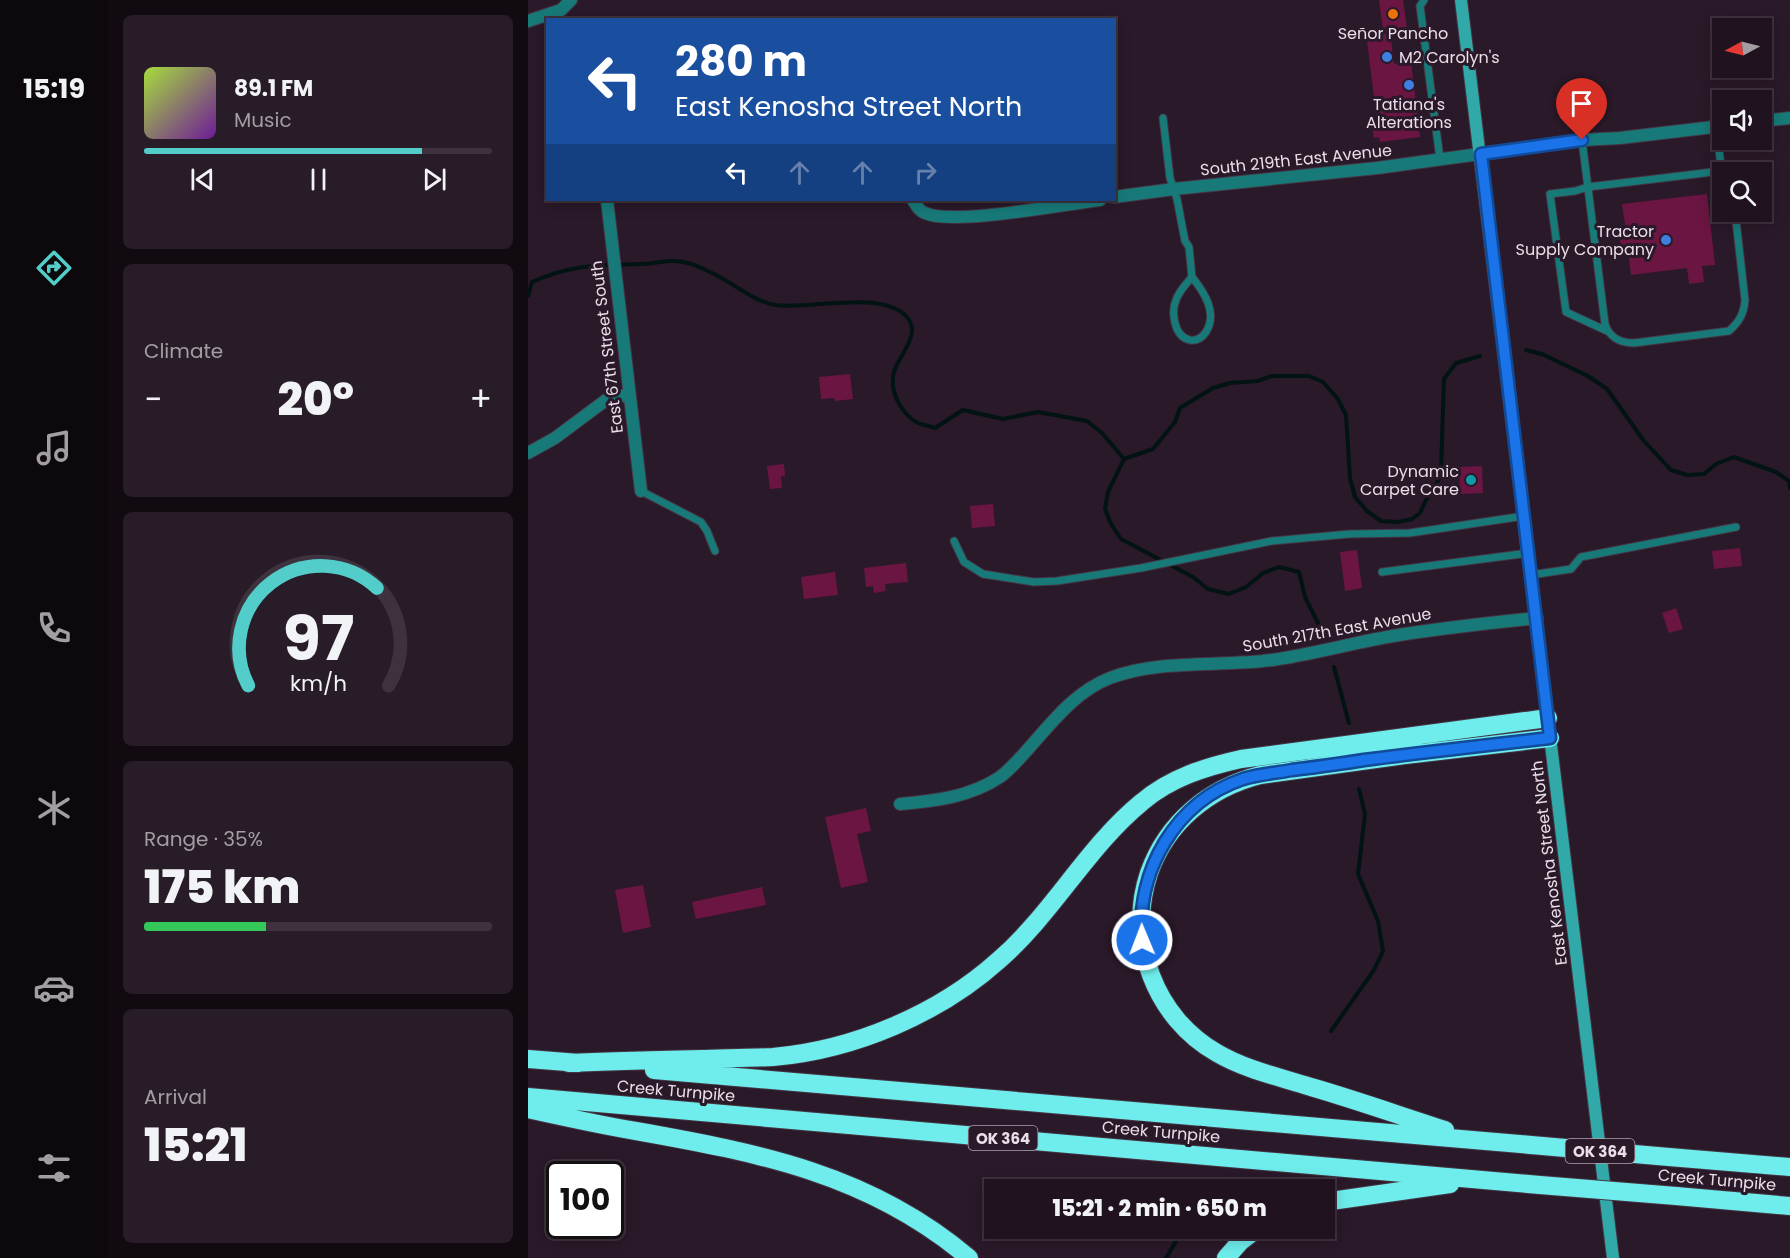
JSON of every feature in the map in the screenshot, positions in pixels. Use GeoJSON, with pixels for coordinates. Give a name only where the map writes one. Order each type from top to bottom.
{"type":"FeatureCollection","features":[{"type":"Feature","properties":{"kind":"highway"},"geometry":{"type":"LineString","coordinates":[[569,1063],[773,1057],[818,1049],[866,1036],[931,1007],[959,990],[998,961],[1038,922],[1126,816],[1158,790],[1184,777],[1216,764],[1241,759],[1548,718]]}},
{"type":"Feature","properties":{"kind":"highway"},"geometry":{"type":"LineString","coordinates":[[1472,1140],[1230,1060],[1204,1045],[1179,1023],[1153,982],[1142,940],[1143,899],[1153,862],[1176,826],[1195,806],[1229,785],[1260,775],[1321,766],[1550,738]]}},
{"type":"Feature","properties":{"kind":"highway","name":"Creek Turnpike"},"geometry":{"type":"LineString","coordinates":[[528,1059],[1790,1167]]}},
{"type":"Feature","properties":{"kind":"highway","name":"Creek Turnpike"},"geometry":{"type":"LineString","coordinates":[[528,1097],[1790,1206]]}},
{"type":"Feature","properties":{"kind":"highway"},"geometry":{"type":"LineString","coordinates":[[528,1109],[725,1147],[800,1166],[879,1198],[938,1233],[969,1258]]}},
{"type":"Feature","properties":{"kind":"highway"},"geometry":{"type":"LineString","coordinates":[[1335,1200],[1478,1180]]}},
{"type":"Feature","properties":{"kind":"highway"},"geometry":{"type":"LineString","coordinates":[[1226,1258],[1244,1239]]}},
{"type":"Feature","properties":{"kind":"main road","name":"East Kenosha Street North"},"geometry":{"type":"LineString","coordinates":[[1461,0],[1614,1258]]}},
{"type":"Feature","properties":{"kind":"street"},"geometry":{"type":"LineString","coordinates":[[528,21],[563,15],[571,0]]}},
{"type":"Feature","properties":{"kind":"street"},"geometry":{"type":"LineString","coordinates":[[1772,120],[1790,118]]}},
{"type":"Feature","properties":{"kind":"street","name":"South 219th East Avenue"},"geometry":{"type":"LineString","coordinates":[[1116,197],[1367,170],[1582,140],[1620,138],[1712,127]]}},
{"type":"Feature","properties":{"kind":"street","name":"East 67th Street South"},"geometry":{"type":"LineString","coordinates":[[607,201],[641,491]]}},
{"type":"Feature","properties":{"kind":"street"},"geometry":{"type":"LineString","coordinates":[[917,205],[935,216],[983,215],[1092,201]]}},
{"type":"Feature","properties":{"kind":"street"},"geometry":{"type":"LineString","coordinates":[[528,453],[555,438],[606,400],[629,394]]}},
{"type":"Feature","properties":{"kind":"street","name":"South 217th East Avenue"},"geometry":{"type":"LineString","coordinates":[[900,804],[954,797],[1001,776],[1081,694],[1095,685],[1126,673],[1160,667],[1264,661],[1413,633],[1537,618]]}},
{"type":"Feature","properties":{"kind":"lane"},"geometry":{"type":"LineString","coordinates":[[1424,0],[1420,6],[1440,159]]}},
{"type":"Feature","properties":{"kind":"lane"},"geometry":{"type":"LineString","coordinates":[[1163,118],[1170,178],[1185,241],[1189,248],[1192,277],[1209,305],[1211,320],[1207,331],[1196,340],[1186,339],[1176,328],[1174,310],[1176,300],[1192,277]]}},
{"type":"Feature","properties":{"kind":"lane"},"geometry":{"type":"LineString","coordinates":[[1582,140],[1607,332]]}},
{"type":"Feature","properties":{"kind":"lane"},"geometry":{"type":"LineString","coordinates":[[1712,173],[1588,187],[1550,194],[1566,312],[1624,343],[1634,344],[1729,331],[1738,324],[1746,300],[1736,222]]}},
{"type":"Feature","properties":{"kind":"lane"},"geometry":{"type":"LineString","coordinates":[[641,491],[701,522],[707,531],[714,552]]}},
{"type":"Feature","properties":{"kind":"lane"},"geometry":{"type":"LineString","coordinates":[[954,541],[964,562],[983,574],[1034,582],[1057,581],[1142,568],[1272,541],[1349,534],[1410,533],[1524,516]]}},
{"type":"Feature","properties":{"kind":"lane"},"geometry":{"type":"LineString","coordinates":[[1531,575],[1571,569],[1581,557],[1736,527]]}},
{"type":"Feature","properties":{"kind":"lane"},"geometry":{"type":"LineString","coordinates":[[1382,572],[1529,554]]}},
{"type":"Feature","properties":{"kind":"building"},"geometry":{"type":"Polygon","coordinates":[[[1379,0],[1403,0],[1407,28],[1390,30],[1394,64],[1411,61],[1420,137],[1380,142],[1379,137],[1374,138],[1371,122],[1377,121],[1366,33],[1383,31],[1379,0]]]}},
{"type":"Feature","properties":{"kind":"building","name":"Tractor Supply Company"},"geometry":{"type":"Polygon","coordinates":[[[1707,194],[1715,265],[1702,266],[1704,282],[1689,284],[1687,268],[1631,275],[1628,249],[1621,250],[1619,232],[1626,231],[1622,204],[1707,194]]]}},
{"type":"Feature","properties":{"kind":"building"},"geometry":{"type":"Polygon","coordinates":[[[850,374],[853,399],[835,401],[834,398],[821,399],[819,377],[850,374]]]}},
{"type":"Feature","properties":{"kind":"building"},"geometry":{"type":"Polygon","coordinates":[[[784,464],[785,476],[781,476],[782,488],[770,489],[767,466],[784,464]]]}},
{"type":"Feature","properties":{"kind":"building","name":"Dynamic Carpet Care"},"geometry":{"type":"Polygon","coordinates":[[[1482,466],[1483,493],[1460,494],[1459,467],[1482,466]]]}},
{"type":"Feature","properties":{"kind":"building"},"geometry":{"type":"Polygon","coordinates":[[[993,504],[995,526],[972,528],[970,506],[993,504]]]}},
{"type":"Feature","properties":{"kind":"building"},"geometry":{"type":"Polygon","coordinates":[[[1740,548],[1742,566],[1714,569],[1712,551],[1740,548]]]}},
{"type":"Feature","properties":{"kind":"building"},"geometry":{"type":"Polygon","coordinates":[[[1357,550],[1362,588],[1345,591],[1340,552],[1357,550]]]}},
{"type":"Feature","properties":{"kind":"building"},"geometry":{"type":"Polygon","coordinates":[[[906,563],[908,582],[885,584],[886,591],[874,593],[873,586],[866,587],[864,568],[906,563]]]}},
{"type":"Feature","properties":{"kind":"building"},"geometry":{"type":"Polygon","coordinates":[[[835,572],[838,595],[804,599],[801,577],[835,572]]]}},
{"type":"Feature","properties":{"kind":"building"},"geometry":{"type":"Polygon","coordinates":[[[1676,608],[1683,629],[1669,633],[1662,613],[1676,608]]]}},
{"type":"Feature","properties":{"kind":"building"},"geometry":{"type":"Polygon","coordinates":[[[866,808],[871,831],[857,834],[868,882],[841,888],[825,817],[866,808]]]}},
{"type":"Feature","properties":{"kind":"building"},"geometry":{"type":"Polygon","coordinates":[[[643,885],[651,927],[623,933],[615,890],[643,885]]]}},
{"type":"Feature","properties":{"kind":"building"},"geometry":{"type":"Polygon","coordinates":[[[762,887],[766,905],[696,919],[692,902],[762,887]]]}},
{"type":"Feature","properties":{"kind":"waterway"},"geometry":{"type":"LineString","coordinates":[[528,296],[532,282],[560,272],[587,267],[671,261],[684,262],[702,268],[750,295],[775,305],[861,302],[893,308],[905,315],[912,329],[908,344],[894,372],[893,387],[906,414],[918,423],[935,428],[963,410],[1003,419],[1038,412],[1087,421],[1102,433],[1124,459]]}},
{"type":"Feature","properties":{"kind":"waterway"},"geometry":{"type":"LineString","coordinates":[[1526,350],[1542,354],[1588,376],[1607,389],[1644,441],[1671,470],[1687,475],[1704,474],[1716,464],[1734,457],[1776,472],[1789,481],[1790,488]]}},
{"type":"Feature","properties":{"kind":"waterway"},"geometry":{"type":"LineString","coordinates":[[1323,633],[1305,597],[1299,572],[1279,567],[1263,573],[1246,587],[1229,594],[1208,589],[1193,577],[1121,539],[1105,509],[1108,492],[1124,459],[1153,449],[1175,422],[1180,408],[1213,388],[1230,383],[1258,381],[1272,376],[1309,376],[1323,382],[1338,399],[1346,415],[1350,478],[1355,497],[1367,511],[1381,521],[1398,522],[1412,519],[1420,513],[1436,486],[1441,471],[1444,379],[1456,363],[1480,356]]}},
{"type":"Feature","properties":{"kind":"waterway"},"geometry":{"type":"LineString","coordinates":[[1334,667],[1349,723]]}},
{"type":"Feature","properties":{"kind":"waterway"},"geometry":{"type":"LineString","coordinates":[[1331,1031],[1374,970],[1383,951],[1378,921],[1358,874],[1365,814],[1359,789]]}},
{"type":"Feature","properties":{"kind":"waterway"},"geometry":{"type":"LineString","coordinates":[[1166,1258],[1177,1239]]}},
{"type":"Feature","properties":{"kind":"place","name":"Señor Pancho"},"geometry":{"type":"Point","coordinates":[1393,14]}},
{"type":"Feature","properties":{"kind":"place","name":"M2 Carolyn's"},"geometry":{"type":"Point","coordinates":[1387,57]}},
{"type":"Feature","properties":{"kind":"place","name":"Tatiana's Alterations"},"geometry":{"type":"Point","coordinates":[1409,85]}},
{"type":"Feature","properties":{"kind":"place","name":"Tractor Supply Company"},"geometry":{"type":"Point","coordinates":[1666,240]}},
{"type":"Feature","properties":{"kind":"place","name":"Dynamic Carpet Care"},"geometry":{"type":"Point","coordinates":[1471,480]}},
{"type":"Feature","properties":{"kind":"route"},"geometry":{"type":"LineString","coordinates":[[1142,940],[1141,913],[1145,888],[1153,862],[1176,826],[1195,806],[1216,791],[1243,779],[1260,775],[1550,738],[1481,154],[1582,140]]}}]}
